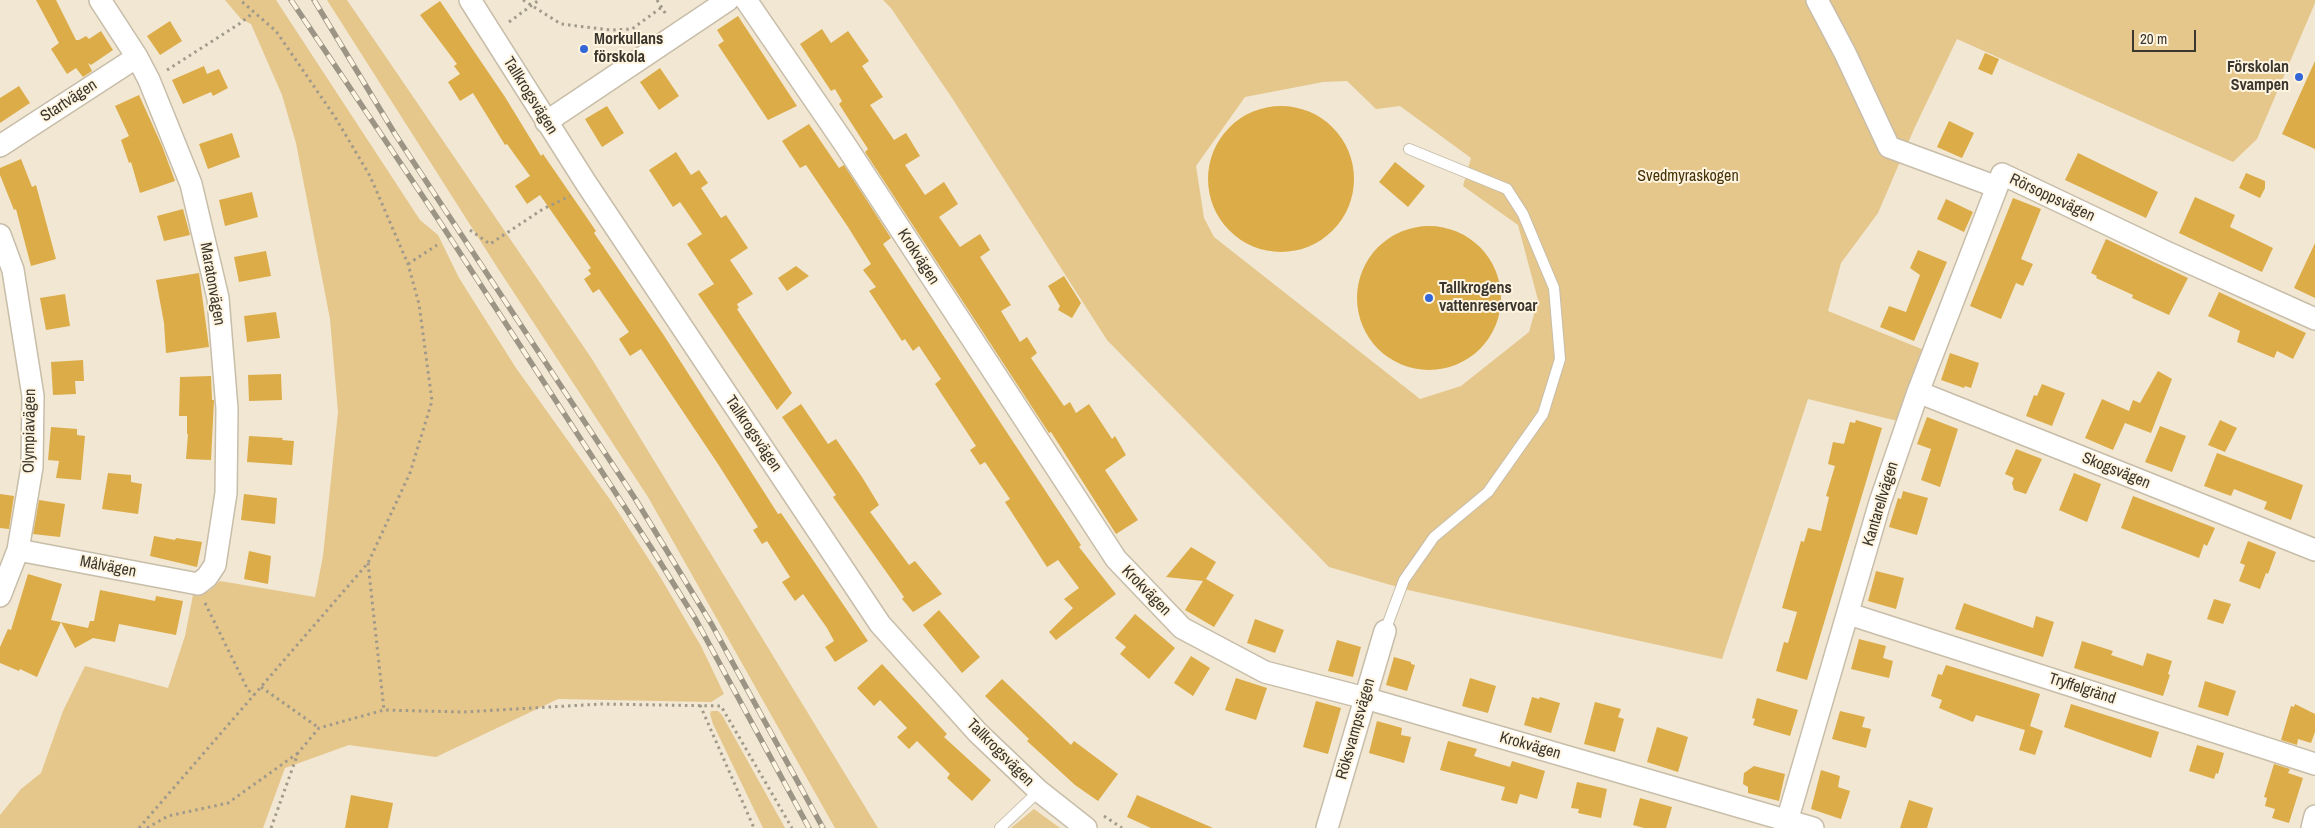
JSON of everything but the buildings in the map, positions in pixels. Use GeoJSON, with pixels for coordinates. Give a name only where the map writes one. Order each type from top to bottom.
{"type":"FeatureCollection","features":[{"type":"Feature","properties":{"kind":"street","name":"Maratonvägen"},"geometry":{"type":"LineString","coordinates":[[100,0],[137,57],[149,80],[191,184],[218,298],[227,409],[226,493],[215,565],[207,577],[201,592]]}},
{"type":"Feature","properties":{"kind":"street","name":"Tallkrogsvägen"},"geometry":{"type":"LineString","coordinates":[[470,0],[586,183],[880,624],[978,733],[1038,791],[1086,828]]}},
{"type":"Feature","properties":{"kind":"street"},"geometry":{"type":"LineString","coordinates":[[546,122],[728,0]]}},
{"type":"Feature","properties":{"kind":"street","name":"Krokvägen"},"geometry":{"type":"LineString","coordinates":[[746,0],[844,143],[1116,559],[1182,628],[1265,672],[1365,698],[1786,824],[1813,828]]}},
{"type":"Feature","properties":{"kind":"street","name":"Rörsoppsvägen"},"geometry":{"type":"LineString","coordinates":[[1817,0],[1845,53],[1889,147],[1998,187],[2002,174],[2166,252],[2315,319]]}},
{"type":"Feature","properties":{"kind":"street","name":"Startvägen"},"geometry":{"type":"LineString","coordinates":[[0,146],[137,57]]}},
{"type":"Feature","properties":{"kind":"street","name":"Kantarellvägen"},"geometry":{"type":"LineString","coordinates":[[1786,824],[1849,614],[1880,502],[1918,392],[1998,187]]}},
{"type":"Feature","properties":{"kind":"street","name":"Olympiavägen"},"geometry":{"type":"LineString","coordinates":[[0,235],[13,270],[34,396],[32,467],[18,550],[0,596]]}},
{"type":"Feature","properties":{"kind":"street","name":"Skogsvägen"},"geometry":{"type":"LineString","coordinates":[[1918,392],[2315,550]]}},
{"type":"Feature","properties":{"kind":"street","name":"Målvägen"},"geometry":{"type":"LineString","coordinates":[[18,550],[201,592]]}},
{"type":"Feature","properties":{"kind":"street","name":"Tryffelgränd"},"geometry":{"type":"LineString","coordinates":[[1849,614],[2315,764]]}},
{"type":"Feature","properties":{"kind":"street","name":"Röksvampsvägen"},"geometry":{"type":"LineString","coordinates":[[1328,828],[1385,631]]}},
{"type":"Feature","properties":{"kind":"street"},"geometry":{"type":"LineString","coordinates":[[2312,828],[2315,816]]}},
{"type":"Feature","properties":{"kind":"lane"},"geometry":{"type":"LineString","coordinates":[[1385,631],[1404,580],[1434,537],[1488,492],[1544,414],[1560,359],[1554,288],[1523,214],[1507,189],[1409,149]]}},
{"type":"Feature","properties":{"kind":"lane"},"geometry":{"type":"LineString","coordinates":[[1000,828],[1038,791]]}},
{"type":"Feature","properties":{"kind":"path"},"geometry":{"type":"LineString","coordinates":[[139,828],[368,563],[410,473],[432,401],[419,304],[408,264],[370,176],[335,117],[276,31],[240,0]]}},
{"type":"Feature","properties":{"kind":"path"},"geometry":{"type":"LineString","coordinates":[[523,0],[561,24],[611,30],[632,29],[662,8]]}},
{"type":"Feature","properties":{"kind":"path"},"geometry":{"type":"LineString","coordinates":[[528,0],[532,6]]}},
{"type":"Feature","properties":{"kind":"path"},"geometry":{"type":"LineString","coordinates":[[492,35],[539,0]]}},
{"type":"Feature","properties":{"kind":"path"},"geometry":{"type":"LineString","coordinates":[[149,80],[184,60],[253,13]]}},
{"type":"Feature","properties":{"kind":"path"},"geometry":{"type":"LineString","coordinates":[[470,230],[490,244],[543,208],[576,193],[586,183]]}},
{"type":"Feature","properties":{"kind":"path"},"geometry":{"type":"LineString","coordinates":[[408,264],[437,245]]}},
{"type":"Feature","properties":{"kind":"path"},"geometry":{"type":"LineString","coordinates":[[368,563],[384,710]]}},
{"type":"Feature","properties":{"kind":"path"},"geometry":{"type":"LineString","coordinates":[[201,592],[248,690],[254,695]]}},
{"type":"Feature","properties":{"kind":"path"},"geometry":{"type":"LineString","coordinates":[[261,687],[319,728]]}},
{"type":"Feature","properties":{"kind":"path"},"geometry":{"type":"LineString","coordinates":[[147,828],[168,816],[228,802],[298,753],[319,728],[384,710],[463,712],[601,704],[721,706],[792,828]]}},
{"type":"Feature","properties":{"kind":"path"},"geometry":{"type":"LineString","coordinates":[[700,705],[754,828]]}},
{"type":"Feature","properties":{"kind":"path"},"geometry":{"type":"LineString","coordinates":[[271,828],[298,753]]}},
{"type":"Feature","properties":{"kind":"green space"},"geometry":{"type":"Polygon","coordinates":[[[225,0],[276,0],[420,220],[438,235],[459,278],[516,368],[611,501],[659,575],[701,646],[724,694],[711,702],[558,699],[436,757],[349,745],[285,768],[263,828],[0,828],[0,815],[21,789],[41,773],[63,711],[85,666],[168,688],[185,636],[193,595],[209,591],[220,581],[315,597],[323,556],[338,412],[330,319],[296,143],[282,95],[251,24],[241,19],[225,0]]]}},
{"type":"Feature","properties":{"kind":"green space"},"geometry":{"type":"Polygon","coordinates":[[[327,0],[347,0],[592,359],[878,828],[835,828],[648,497],[497,267],[327,0]]]}},
{"type":"Feature","properties":{"kind":"green space","name":"Svedmyraskogen"},"geometry":{"type":"Polygon","coordinates":[[[883,0],[2315,0],[2257,139],[2233,162],[1957,39],[1914,129],[1878,213],[1841,263],[1828,311],[1924,350],[1898,421],[1808,399],[1722,659],[1408,590],[1329,567],[1107,340],[952,98],[891,8],[883,0]],[[1347,81],[1323,82],[1245,97],[1196,166],[1204,218],[1214,237],[1420,399],[1461,386],[1529,332],[1538,300],[1518,225],[1463,186],[1471,158],[1400,106],[1376,109],[1347,81]]]}},
{"type":"Feature","properties":{"kind":"green space"},"geometry":{"type":"Polygon","coordinates":[[[711,711],[718,711],[722,715],[785,828],[763,828],[713,724],[711,711]]]}},
{"type":"Feature","properties":{"kind":"green space"},"geometry":{"type":"Polygon","coordinates":[[[1034,809],[1060,828],[1011,828],[1034,809]]]}},
{"type":"Feature","properties":{"kind":"railway"},"geometry":{"type":"LineString","coordinates":[[291,0],[436,216],[652,549],[696,620],[809,828]]}},
{"type":"Feature","properties":{"kind":"railway"},"geometry":{"type":"LineString","coordinates":[[314,0],[395,134],[636,500],[712,625],[823,828]]}},
{"type":"Feature","properties":{"kind":"place","name":"Morkullans förskola"},"geometry":{"type":"Point","coordinates":[584,49]}},
{"type":"Feature","properties":{"kind":"place","name":"Förskolan Svampen"},"geometry":{"type":"Point","coordinates":[2299,77]}},
{"type":"Feature","properties":{"kind":"place","name":"Tallkrogens vattenreservoar"},"geometry":{"type":"Point","coordinates":[1429,298]}}]}
